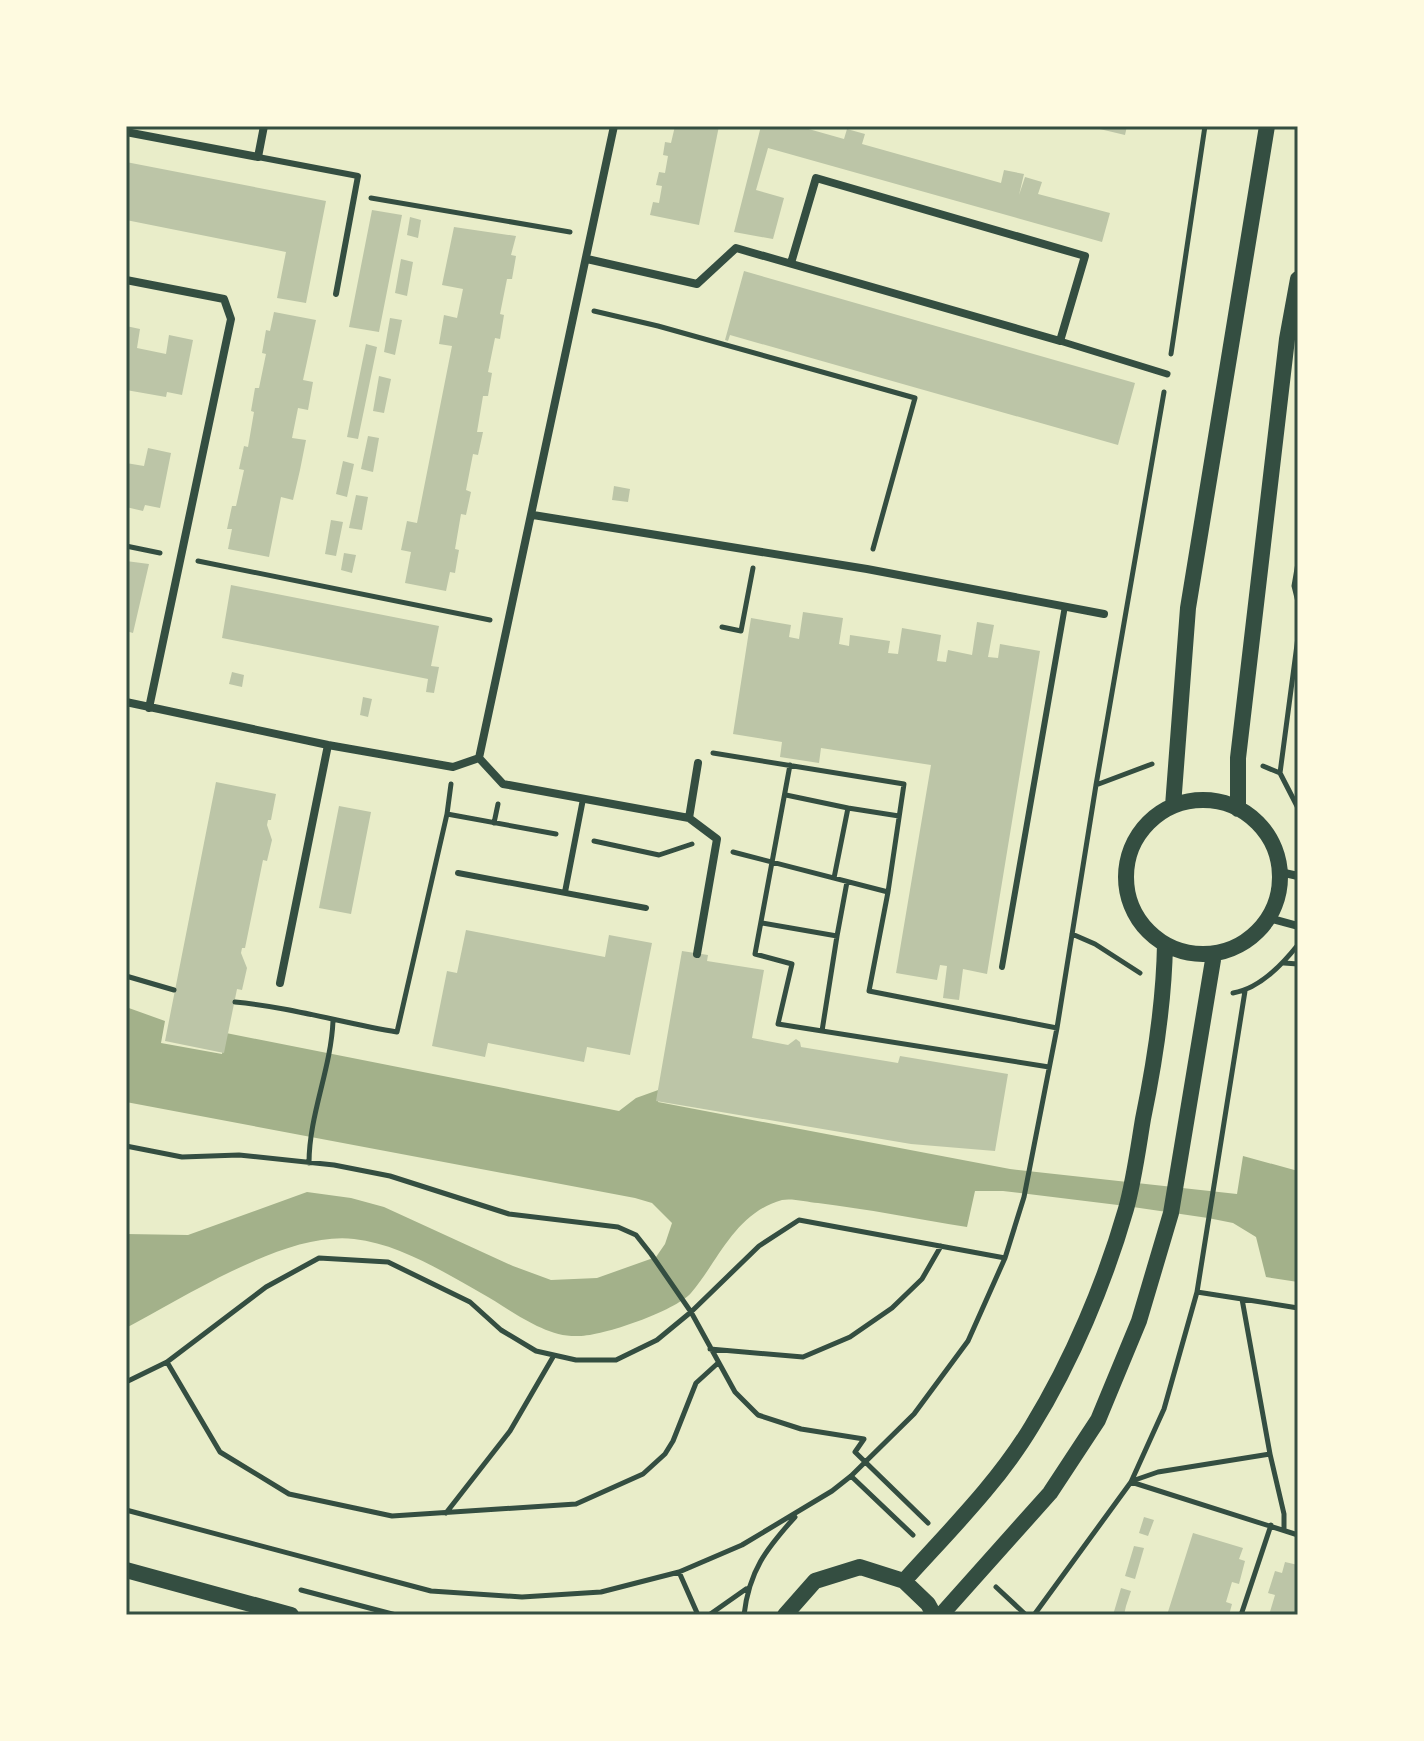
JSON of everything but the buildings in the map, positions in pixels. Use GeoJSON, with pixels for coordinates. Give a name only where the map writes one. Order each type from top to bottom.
{"type":"FeatureCollection","features":[{"type":"Feature","properties":{"kind":"main road"},"geometry":{"type":"LineString","coordinates":[[1173,806],[1188,608],[1267,126]]}},
{"type":"Feature","properties":{"kind":"main road"},"geometry":{"type":"LineString","coordinates":[[1238,809],[1238,758],[1287,339],[1298,279]]}},
{"type":"Feature","properties":{"kind":"main road"},"geometry":{"type":"LineString","coordinates":[[1195,800],[1217,801],[1238,809],[1268,835],[1277,853],[1280,872],[1278,896],[1269,918],[1254,935],[1235,948],[1214,954],[1196,954],[1165,944],[1147,931],[1135,914],[1128,894],[1126,873],[1130,852],[1140,833],[1155,817],[1173,806],[1195,800]]}},
{"type":"Feature","properties":{"kind":"main road"},"geometry":{"type":"LineString","coordinates":[[904,1581],[1000,1471],[1031,1429],[1056,1384],[1107,1269],[1126,1206],[1154,1065],[1164,988],[1165,944]]}},
{"type":"Feature","properties":{"kind":"main road"},"geometry":{"type":"LineString","coordinates":[[941,1615],[1050,1493],[1098,1420],[1139,1321],[1171,1213],[1214,954]]}},
{"type":"Feature","properties":{"kind":"main road"},"geometry":{"type":"LineString","coordinates":[[785,1615],[815,1581],[860,1567],[904,1581],[928,1604],[934,1615]]}},
{"type":"Feature","properties":{"kind":"main road"},"geometry":{"type":"LineString","coordinates":[[126,1570],[291,1615]]}},
{"type":"Feature","properties":{"kind":"street"},"geometry":{"type":"LineString","coordinates":[[126,132],[258,157],[264,126]]}},
{"type":"Feature","properties":{"kind":"street"},"geometry":{"type":"LineString","coordinates":[[479,758],[614,126]]}},
{"type":"Feature","properties":{"kind":"street"},"geometry":{"type":"LineString","coordinates":[[791,263],[816,178],[1085,256],[1060,341]]}},
{"type":"Feature","properties":{"kind":"street"},"geometry":{"type":"LineString","coordinates":[[587,259],[697,284],[736,248],[1167,374]]}},
{"type":"Feature","properties":{"kind":"street"},"geometry":{"type":"LineString","coordinates":[[126,280],[224,299],[231,319],[149,708]]}},
{"type":"Feature","properties":{"kind":"street"},"geometry":{"type":"LineString","coordinates":[[533,515],[867,569],[1104,614]]}},
{"type":"Feature","properties":{"kind":"street"},"geometry":{"type":"LineString","coordinates":[[126,702],[328,745],[453,767],[479,758]]}},
{"type":"Feature","properties":{"kind":"street"},"geometry":{"type":"LineString","coordinates":[[280,983],[328,745]]}},
{"type":"Feature","properties":{"kind":"street"},"geometry":{"type":"LineString","coordinates":[[479,758],[503,784],[689,818],[717,839],[697,954]]}},
{"type":"Feature","properties":{"kind":"street"},"geometry":{"type":"LineString","coordinates":[[689,818],[698,763]]}},
{"type":"Feature","properties":{"kind":"street"},"geometry":{"type":"LineString","coordinates":[[1280,872],[1298,876]]}},
{"type":"Feature","properties":{"kind":"street"},"geometry":{"type":"LineString","coordinates":[[1269,918],[1298,926]]}},
{"type":"Feature","properties":{"kind":"lane"},"geometry":{"type":"LineString","coordinates":[[258,157],[358,176],[336,294]]}},
{"type":"Feature","properties":{"kind":"lane"},"geometry":{"type":"LineString","coordinates":[[1002,967],[1065,606]]}},
{"type":"Feature","properties":{"kind":"lane"},"geometry":{"type":"LineString","coordinates":[[565,892],[583,799]]}},
{"type":"Feature","properties":{"kind":"lane"},"geometry":{"type":"LineString","coordinates":[[458,873],[646,908]]}},
{"type":"Feature","properties":{"kind":"path"},"geometry":{"type":"LineString","coordinates":[[354,196],[592,235]]}},
{"type":"Feature","properties":{"kind":"path"},"geometry":{"type":"LineString","coordinates":[[577,308],[658,326],[915,398],[867,569]]}},
{"type":"Feature","properties":{"kind":"path"},"geometry":{"type":"LineString","coordinates":[[126,546],[509,624]]}},
{"type":"Feature","properties":{"kind":"path"},"geometry":{"type":"LineString","coordinates":[[722,627],[741,631],[756,551]]}},
{"type":"Feature","properties":{"kind":"path"},"geometry":{"type":"LineString","coordinates":[[1298,563],[1294,586],[1298,602]]}},
{"type":"Feature","properties":{"kind":"path"},"geometry":{"type":"LineString","coordinates":[[126,1510],[431,1591],[522,1597],[601,1592],[679,1572],[742,1545],[798,1513],[851,1476],[914,1414],[968,1341],[1005,1258],[1024,1197],[1057,1028],[1126,617]]}},
{"type":"Feature","properties":{"kind":"path"},"geometry":{"type":"LineString","coordinates":[[1298,637],[1280,773],[1298,808]]}},
{"type":"Feature","properties":{"kind":"path"},"geometry":{"type":"LineString","coordinates":[[700,751],[904,784],[869,991],[1057,1028]]}},
{"type":"Feature","properties":{"kind":"path"},"geometry":{"type":"LineString","coordinates":[[790,765],[755,954],[792,964],[778,1024],[1049,1067]]}},
{"type":"Feature","properties":{"kind":"path"},"geometry":{"type":"LineString","coordinates":[[235,1002],[275,1006],[333,1021],[397,1032],[447,814],[453,767]]}},
{"type":"Feature","properties":{"kind":"path"},"geometry":{"type":"LineString","coordinates":[[786,795],[899,816]]}},
{"type":"Feature","properties":{"kind":"path"},"geometry":{"type":"LineString","coordinates":[[834,878],[848,808]]}},
{"type":"Feature","properties":{"kind":"path"},"geometry":{"type":"LineString","coordinates":[[714,847],[888,892]]}},
{"type":"Feature","properties":{"kind":"path"},"geometry":{"type":"LineString","coordinates":[[822,1031],[847,882]]}},
{"type":"Feature","properties":{"kind":"path"},"geometry":{"type":"LineString","coordinates":[[762,923],[837,936]]}},
{"type":"Feature","properties":{"kind":"path"},"geometry":{"type":"LineString","coordinates":[[1034,1615],[1131,1482],[1164,1409],[1197,1292],[1245,991],[1283,963],[1298,945]]}},
{"type":"Feature","properties":{"kind":"path"},"geometry":{"type":"LineString","coordinates":[[1283,963],[1298,964]]}},
{"type":"Feature","properties":{"kind":"path"},"geometry":{"type":"LineString","coordinates":[[126,976],[174,990]]}},
{"type":"Feature","properties":{"kind":"path"},"geometry":{"type":"LineString","coordinates":[[309,1163],[309,1145],[332,1043],[333,1021]]}},
{"type":"Feature","properties":{"kind":"path"},"geometry":{"type":"LineString","coordinates":[[126,1146],[182,1157],[239,1155],[334,1165],[390,1176],[509,1214],[618,1227],[636,1235],[651,1254],[691,1312],[735,1392],[758,1415],[801,1429],[864,1439],[855,1452]]}},
{"type":"Feature","properties":{"kind":"path"},"geometry":{"type":"LineString","coordinates":[[126,1382],[167,1362],[266,1287],[319,1258],[388,1262],[470,1302],[501,1330],[536,1351],[576,1360],[616,1360],[657,1340],[691,1312],[759,1246],[799,1220],[1005,1258]]}},
{"type":"Feature","properties":{"kind":"path"},"geometry":{"type":"LineString","coordinates":[[709,1349],[803,1357],[850,1337],[892,1308],[922,1279],[941,1246]]}},
{"type":"Feature","properties":{"kind":"path"},"geometry":{"type":"LineString","coordinates":[[1197,1292],[1298,1308]]}},
{"type":"Feature","properties":{"kind":"path"},"geometry":{"type":"LineString","coordinates":[[1242,1299],[1284,1514],[1284,1530]]}},
{"type":"Feature","properties":{"kind":"path"},"geometry":{"type":"LineString","coordinates":[[446,1513],[510,1431],[553,1357]]}},
{"type":"Feature","properties":{"kind":"path"},"geometry":{"type":"LineString","coordinates":[[167,1362],[220,1452],[289,1494],[392,1516],[576,1504],[643,1474],[665,1454],[673,1441],[696,1383],[718,1363]]}},
{"type":"Feature","properties":{"kind":"path"},"geometry":{"type":"LineString","coordinates":[[1131,1482],[1158,1472],[1270,1454]]}},
{"type":"Feature","properties":{"kind":"path"},"geometry":{"type":"LineString","coordinates":[[1131,1482],[1298,1535]]}},
{"type":"Feature","properties":{"kind":"path"},"geometry":{"type":"LineString","coordinates":[[744,1615],[747,1589],[769,1547],[798,1513]]}},
{"type":"Feature","properties":{"kind":"path"},"geometry":{"type":"LineString","coordinates":[[1241,1615],[1271,1525]]}},
{"type":"Feature","properties":{"kind":"path"},"geometry":{"type":"LineString","coordinates":[[679,1572],[698,1615]]}},
{"type":"Feature","properties":{"kind":"path"},"geometry":{"type":"LineString","coordinates":[[709,1615],[747,1589]]}},
{"type":"Feature","properties":{"kind":"shaded area"},"geometry":{"type":"Polygon","coordinates":[[[126,1007],[165,1021],[161,1043],[222,1054],[226,1033],[619,1111],[636,1098],[661,1089],[658,1102],[1010,1169],[1237,1194],[1243,1156],[1298,1171],[1298,1282],[1266,1277],[1256,1237],[1233,1223],[1126,1206],[1003,1191],[975,1191],[967,1227],[836,1205],[782,1200],[766,1206],[740,1226],[683,1300],[638,1321],[590,1335],[553,1332],[420,1260],[387,1246],[354,1239],[327,1239],[268,1255],[237,1268],[126,1328],[126,1234],[188,1235],[307,1192],[351,1198],[384,1207],[551,1280],[597,1278],[656,1257],[665,1244],[672,1223],[652,1203],[635,1198],[126,1102],[126,1007]]]}}]}
